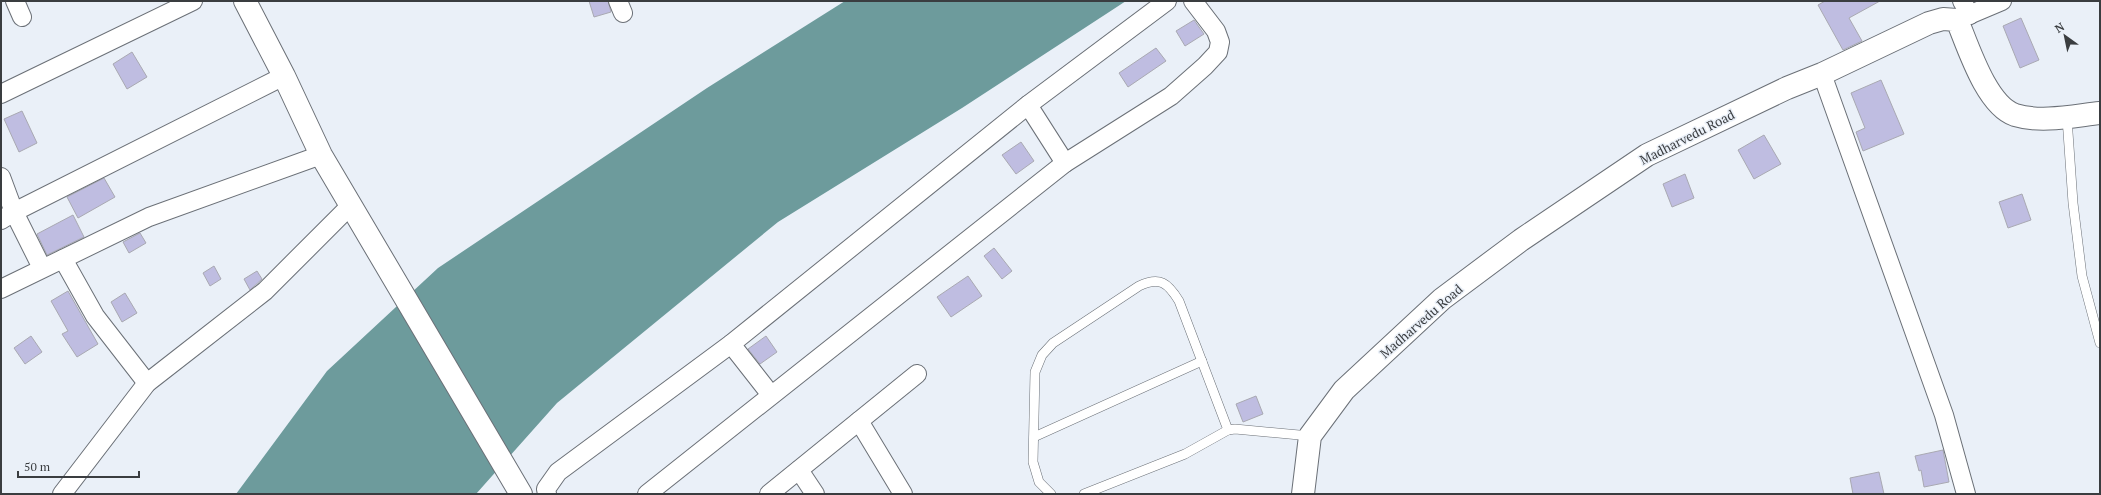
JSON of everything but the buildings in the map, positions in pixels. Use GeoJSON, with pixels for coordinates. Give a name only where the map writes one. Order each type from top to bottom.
{"type":"FeatureCollection","features":[{"type":"Feature","properties":{"kind":"street"},"geometry":{"type":"LineString","coordinates":[[1,94],[194,1]]}},
{"type":"Feature","properties":{"kind":"street"},"geometry":{"type":"LineString","coordinates":[[245,1],[284,76],[320,155],[518,488]]}},
{"type":"Feature","properties":{"kind":"street"},"geometry":{"type":"LineString","coordinates":[[547,494],[546,489],[558,472],[731,344],[1028,105],[1167,1]]}},
{"type":"Feature","properties":{"kind":"street"},"geometry":{"type":"LineString","coordinates":[[647,494],[1065,163],[1171,96],[1205,66],[1218,52],[1220,42],[1216,31],[1193,1]]}},
{"type":"Feature","properties":{"kind":"street"},"geometry":{"type":"LineString","coordinates":[[2002,1],[1963,12],[1989,90],[1998,103],[2009,112],[2022,116],[2050,118],[2100,113]]}},
{"type":"Feature","properties":{"kind":"street","name":"Madharvedu Road"},"geometry":{"type":"LineString","coordinates":[[1303,494],[1310,436],[1344,390],[1442,299],[1521,240],[1647,156],[1787,88],[1822,74],[1929,23],[1963,12]]}},
{"type":"Feature","properties":{"kind":"street"},"geometry":{"type":"LineString","coordinates":[[1822,74],[1944,415],[1966,494]]}},
{"type":"Feature","properties":{"kind":"street"},"geometry":{"type":"LineString","coordinates":[[8,216],[284,76]]}},
{"type":"Feature","properties":{"kind":"street"},"geometry":{"type":"LineString","coordinates":[[1028,105],[1065,163]]}},
{"type":"Feature","properties":{"kind":"street"},"geometry":{"type":"LineString","coordinates":[[1,289],[149,217],[320,155]]}},
{"type":"Feature","properties":{"kind":"street"},"geometry":{"type":"LineString","coordinates":[[1,177],[8,216],[42,268]]}},
{"type":"Feature","properties":{"kind":"street"},"geometry":{"type":"LineString","coordinates":[[62,494],[147,383],[265,291],[350,206]]}},
{"type":"Feature","properties":{"kind":"street"},"geometry":{"type":"LineString","coordinates":[[63,259],[95,316],[147,383]]}},
{"type":"Feature","properties":{"kind":"street"},"geometry":{"type":"LineString","coordinates":[[731,344],[771,395]]}},
{"type":"Feature","properties":{"kind":"street"},"geometry":{"type":"LineString","coordinates":[[769,494],[917,374]]}},
{"type":"Feature","properties":{"kind":"street"},"geometry":{"type":"LineString","coordinates":[[859,421],[903,494]]}},
{"type":"Feature","properties":{"kind":"street"},"geometry":{"type":"LineString","coordinates":[[799,470],[815,494]]}},
{"type":"Feature","properties":{"kind":"lane"},"geometry":{"type":"LineString","coordinates":[[2066,116],[2073,203],[2082,276],[2100,343]]}},
{"type":"Feature","properties":{"kind":"lane"},"geometry":{"type":"LineString","coordinates":[[1051,494],[1039,482],[1033,462],[1035,372],[1042,355],[1053,343],[1138,286],[1150,280],[1162,282],[1172,290],[1179,301],[1228,430]]}},
{"type":"Feature","properties":{"kind":"lane"},"geometry":{"type":"LineString","coordinates":[[1034,436],[1202,361]]}},
{"type":"Feature","properties":{"kind":"lane"},"geometry":{"type":"LineString","coordinates":[[1084,494],[1185,454],[1228,430],[1235,429],[1310,436]]}},
{"type":"Feature","properties":{"kind":"shaded area"},"geometry":{"type":"Polygon","coordinates":[[[845,1],[1126,1],[962,108],[778,222],[557,403],[476,494],[236,494],[327,371],[438,268],[707,88],[845,1]]]}}]}
